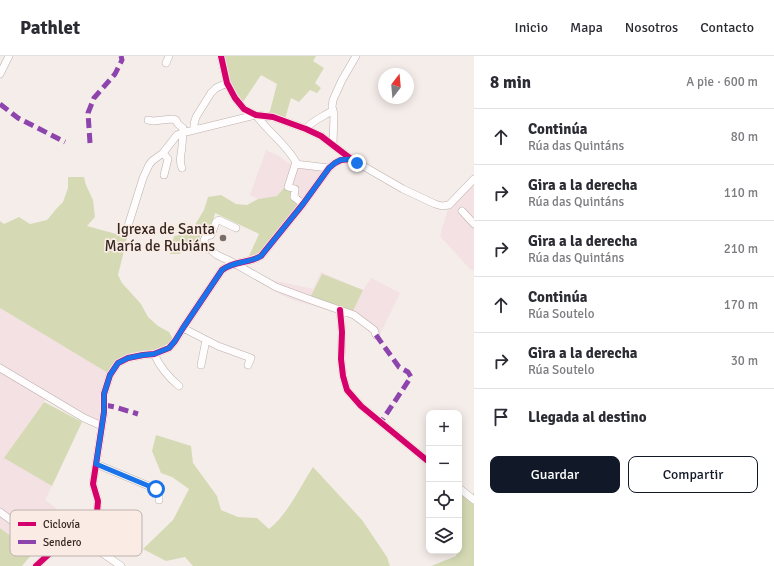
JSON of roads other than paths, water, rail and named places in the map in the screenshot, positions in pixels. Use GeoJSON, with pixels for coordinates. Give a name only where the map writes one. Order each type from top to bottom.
{"type":"FeatureCollection","features":[{"type":"Feature","properties":{"kind":"street"},"geometry":{"type":"LineString","coordinates":[[0,74],[9,56]]}},
{"type":"Feature","properties":{"kind":"street"},"geometry":{"type":"LineString","coordinates":[[221,56],[227,83],[235,98],[244,108],[256,116],[296,162],[288,186],[295,189],[294,197],[303,204]]}},
{"type":"Feature","properties":{"kind":"street"},"geometry":{"type":"LineString","coordinates":[[333,144],[333,100],[342,80],[356,56]]}},
{"type":"Feature","properties":{"kind":"street"},"geometry":{"type":"LineString","coordinates":[[194,130],[196,117],[211,93],[216,88],[227,83]]}},
{"type":"Feature","properties":{"kind":"street"},"geometry":{"type":"LineString","coordinates":[[306,129],[308,126],[333,110]]}},
{"type":"Feature","properties":{"kind":"street"},"geometry":{"type":"LineString","coordinates":[[128,226],[149,165],[163,152],[177,135],[256,116],[274,117],[321,136],[351,159],[403,189],[435,204],[442,206],[449,205],[474,179]]}},
{"type":"Feature","properties":{"kind":"street"},"geometry":{"type":"LineString","coordinates":[[148,120],[153,121],[172,119],[176,120],[183,128],[180,155],[180,164],[182,168]]}},
{"type":"Feature","properties":{"kind":"street"},"geometry":{"type":"LineString","coordinates":[[163,152],[168,159],[164,175]]}},
{"type":"Feature","properties":{"kind":"street"},"geometry":{"type":"LineString","coordinates":[[97,510],[98,501],[93,484],[104,412],[104,394],[110,375],[118,363],[128,358],[154,354],[169,348],[222,270],[235,263],[255,260],[261,256],[303,204],[329,168],[340,160],[351,159]]}},
{"type":"Feature","properties":{"kind":"street"},"geometry":{"type":"LineString","coordinates":[[295,164],[329,168]]}},
{"type":"Feature","properties":{"kind":"street"},"geometry":{"type":"LineString","coordinates":[[462,211],[474,224]]}},
{"type":"Feature","properties":{"kind":"street"},"geometry":{"type":"LineString","coordinates":[[236,228],[219,220],[216,222],[212,235],[206,236],[204,240],[205,245],[217,255],[235,263],[276,287],[354,315],[374,330],[376,336]]}},
{"type":"Feature","properties":{"kind":"street"},"geometry":{"type":"LineString","coordinates":[[340,310],[342,365],[347,390],[362,406],[426,459]]}},
{"type":"Feature","properties":{"kind":"street"},"geometry":{"type":"LineString","coordinates":[[183,328],[218,346],[251,358],[248,365]]}},
{"type":"Feature","properties":{"kind":"street"},"geometry":{"type":"LineString","coordinates":[[201,365],[206,340]]}},
{"type":"Feature","properties":{"kind":"street"},"geometry":{"type":"LineString","coordinates":[[154,354],[171,379],[179,386]]}},
{"type":"Feature","properties":{"kind":"street"},"geometry":{"type":"LineString","coordinates":[[0,368],[84,418],[102,426]]}},
{"type":"Feature","properties":{"kind":"street"},"geometry":{"type":"LineString","coordinates":[[96,464],[156,489],[159,493],[159,500]]}},
{"type":"Feature","properties":{"kind":"street"},"geometry":{"type":"LineString","coordinates":[[462,490],[474,500]]}},
{"type":"Feature","properties":{"kind":"street"},"geometry":{"type":"LineString","coordinates":[[0,512],[10,519]]}},
{"type":"Feature","properties":{"kind":"street"},"geometry":{"type":"LineString","coordinates":[[39,565],[47,556]]}},
{"type":"Feature","properties":{"kind":"street"},"geometry":{"type":"LineString","coordinates":[[106,556],[121,566]]}},
{"type":"Feature","properties":{"kind":"place","name":"Igrexa de Santa María de Rubiáns"},"geometry":{"type":"Point","coordinates":[223,238]}}]}
